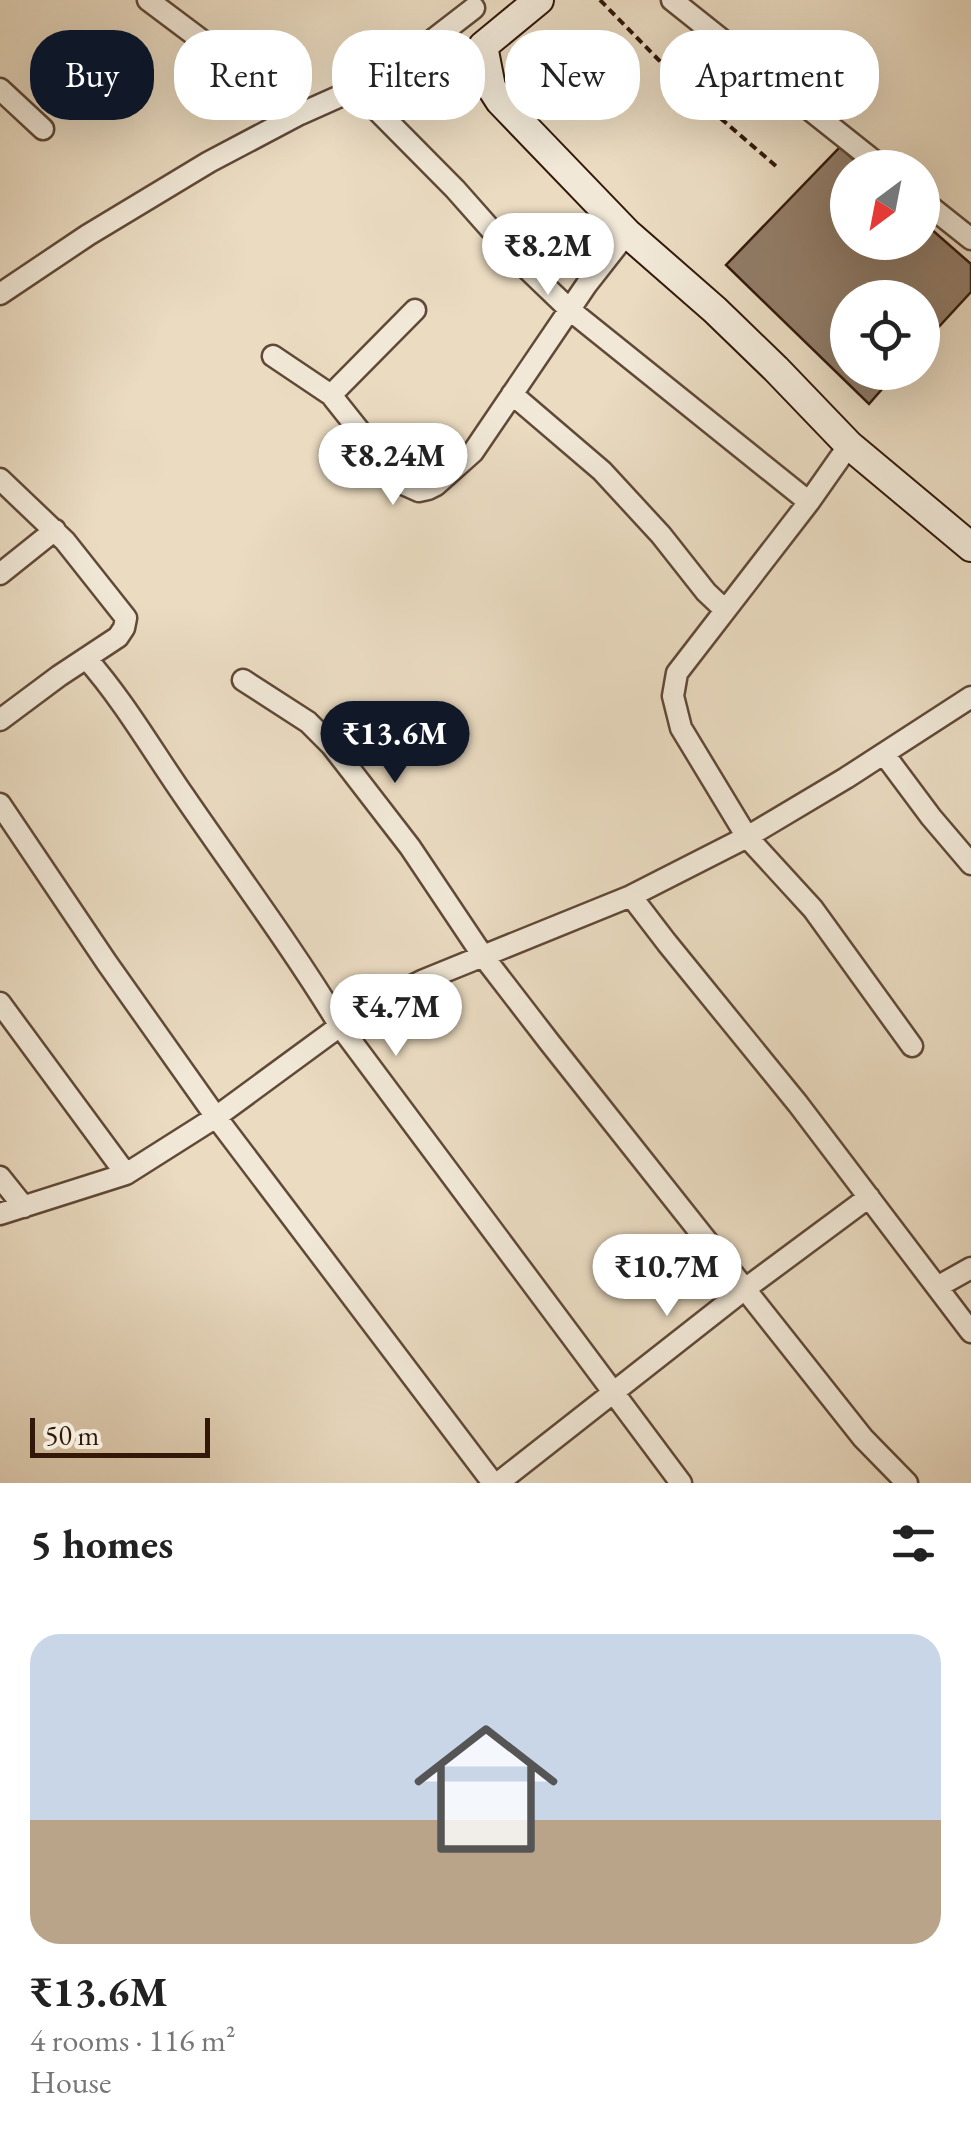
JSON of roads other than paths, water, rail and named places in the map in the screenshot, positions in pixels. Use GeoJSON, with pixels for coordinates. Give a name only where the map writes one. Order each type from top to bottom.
{"type":"FeatureCollection","features":[{"type":"Feature","properties":{"kind":"street"},"geometry":{"type":"LineString","coordinates":[[148,0],[188,30]]}},
{"type":"Feature","properties":{"kind":"street"},"geometry":{"type":"LineString","coordinates":[[485,44],[539,0]]}},
{"type":"Feature","properties":{"kind":"street"},"geometry":{"type":"LineString","coordinates":[[672,0],[860,150]]}},
{"type":"Feature","properties":{"kind":"street"},"geometry":{"type":"LineString","coordinates":[[444,30],[474,4],[480,30]]}},
{"type":"Feature","properties":{"kind":"street"},"geometry":{"type":"LineString","coordinates":[[485,56],[491,87],[500,101],[627,233],[715,310],[849,445],[971,547]]}},
{"type":"Feature","properties":{"kind":"street"},"geometry":{"type":"LineString","coordinates":[[0,88],[43,129]]}},
{"type":"Feature","properties":{"kind":"street"},"geometry":{"type":"LineString","coordinates":[[0,294],[209,162],[289,120]]}},
{"type":"Feature","properties":{"kind":"street"},"geometry":{"type":"LineString","coordinates":[[386,120],[570,310],[809,502]]}},
{"type":"Feature","properties":{"kind":"street"},"geometry":{"type":"LineString","coordinates":[[940,214],[971,239]]}},
{"type":"Feature","properties":{"kind":"street"},"geometry":{"type":"LineString","coordinates":[[273,356],[331,395],[401,483],[419,491],[436,485],[473,452],[627,233]]}},
{"type":"Feature","properties":{"kind":"street"},"geometry":{"type":"LineString","coordinates":[[331,395],[415,310]]}},
{"type":"Feature","properties":{"kind":"street"},"geometry":{"type":"LineString","coordinates":[[512,394],[602,471],[725,610]]}},
{"type":"Feature","properties":{"kind":"street"},"geometry":{"type":"LineString","coordinates":[[849,445],[676,673],[673,696],[681,728],[747,836],[813,909],[912,1046]]}},
{"type":"Feature","properties":{"kind":"street"},"geometry":{"type":"LineString","coordinates":[[0,479],[55,530],[126,618],[118,636],[0,720]]}},
{"type":"Feature","properties":{"kind":"street"},"geometry":{"type":"LineString","coordinates":[[0,574],[55,530]]}},
{"type":"Feature","properties":{"kind":"street"},"geometry":{"type":"LineString","coordinates":[[86,658],[147,739],[340,1026],[680,1483]]}},
{"type":"Feature","properties":{"kind":"street"},"geometry":{"type":"LineString","coordinates":[[243,680],[308,722],[332,746],[400,833],[483,956],[744,1290],[863,1438],[908,1483]]}},
{"type":"Feature","properties":{"kind":"street"},"geometry":{"type":"LineString","coordinates":[[0,1214],[126,1174],[216,1117],[372,1006],[424,980],[631,896],[747,836],[971,697]]}},
{"type":"Feature","properties":{"kind":"street"},"geometry":{"type":"LineString","coordinates":[[884,754],[971,864]]}},
{"type":"Feature","properties":{"kind":"street"},"geometry":{"type":"LineString","coordinates":[[0,804],[216,1117],[495,1483],[869,1197]]}},
{"type":"Feature","properties":{"kind":"street"},"geometry":{"type":"LineString","coordinates":[[631,896],[798,1104],[971,1332]]}},
{"type":"Feature","properties":{"kind":"street"},"geometry":{"type":"LineString","coordinates":[[0,1002],[126,1174]]}},
{"type":"Feature","properties":{"kind":"street"},"geometry":{"type":"LineString","coordinates":[[0,1177],[24,1207]]}},
{"type":"Feature","properties":{"kind":"street"},"geometry":{"type":"LineString","coordinates":[[937,1287],[971,1268]]}}]}
